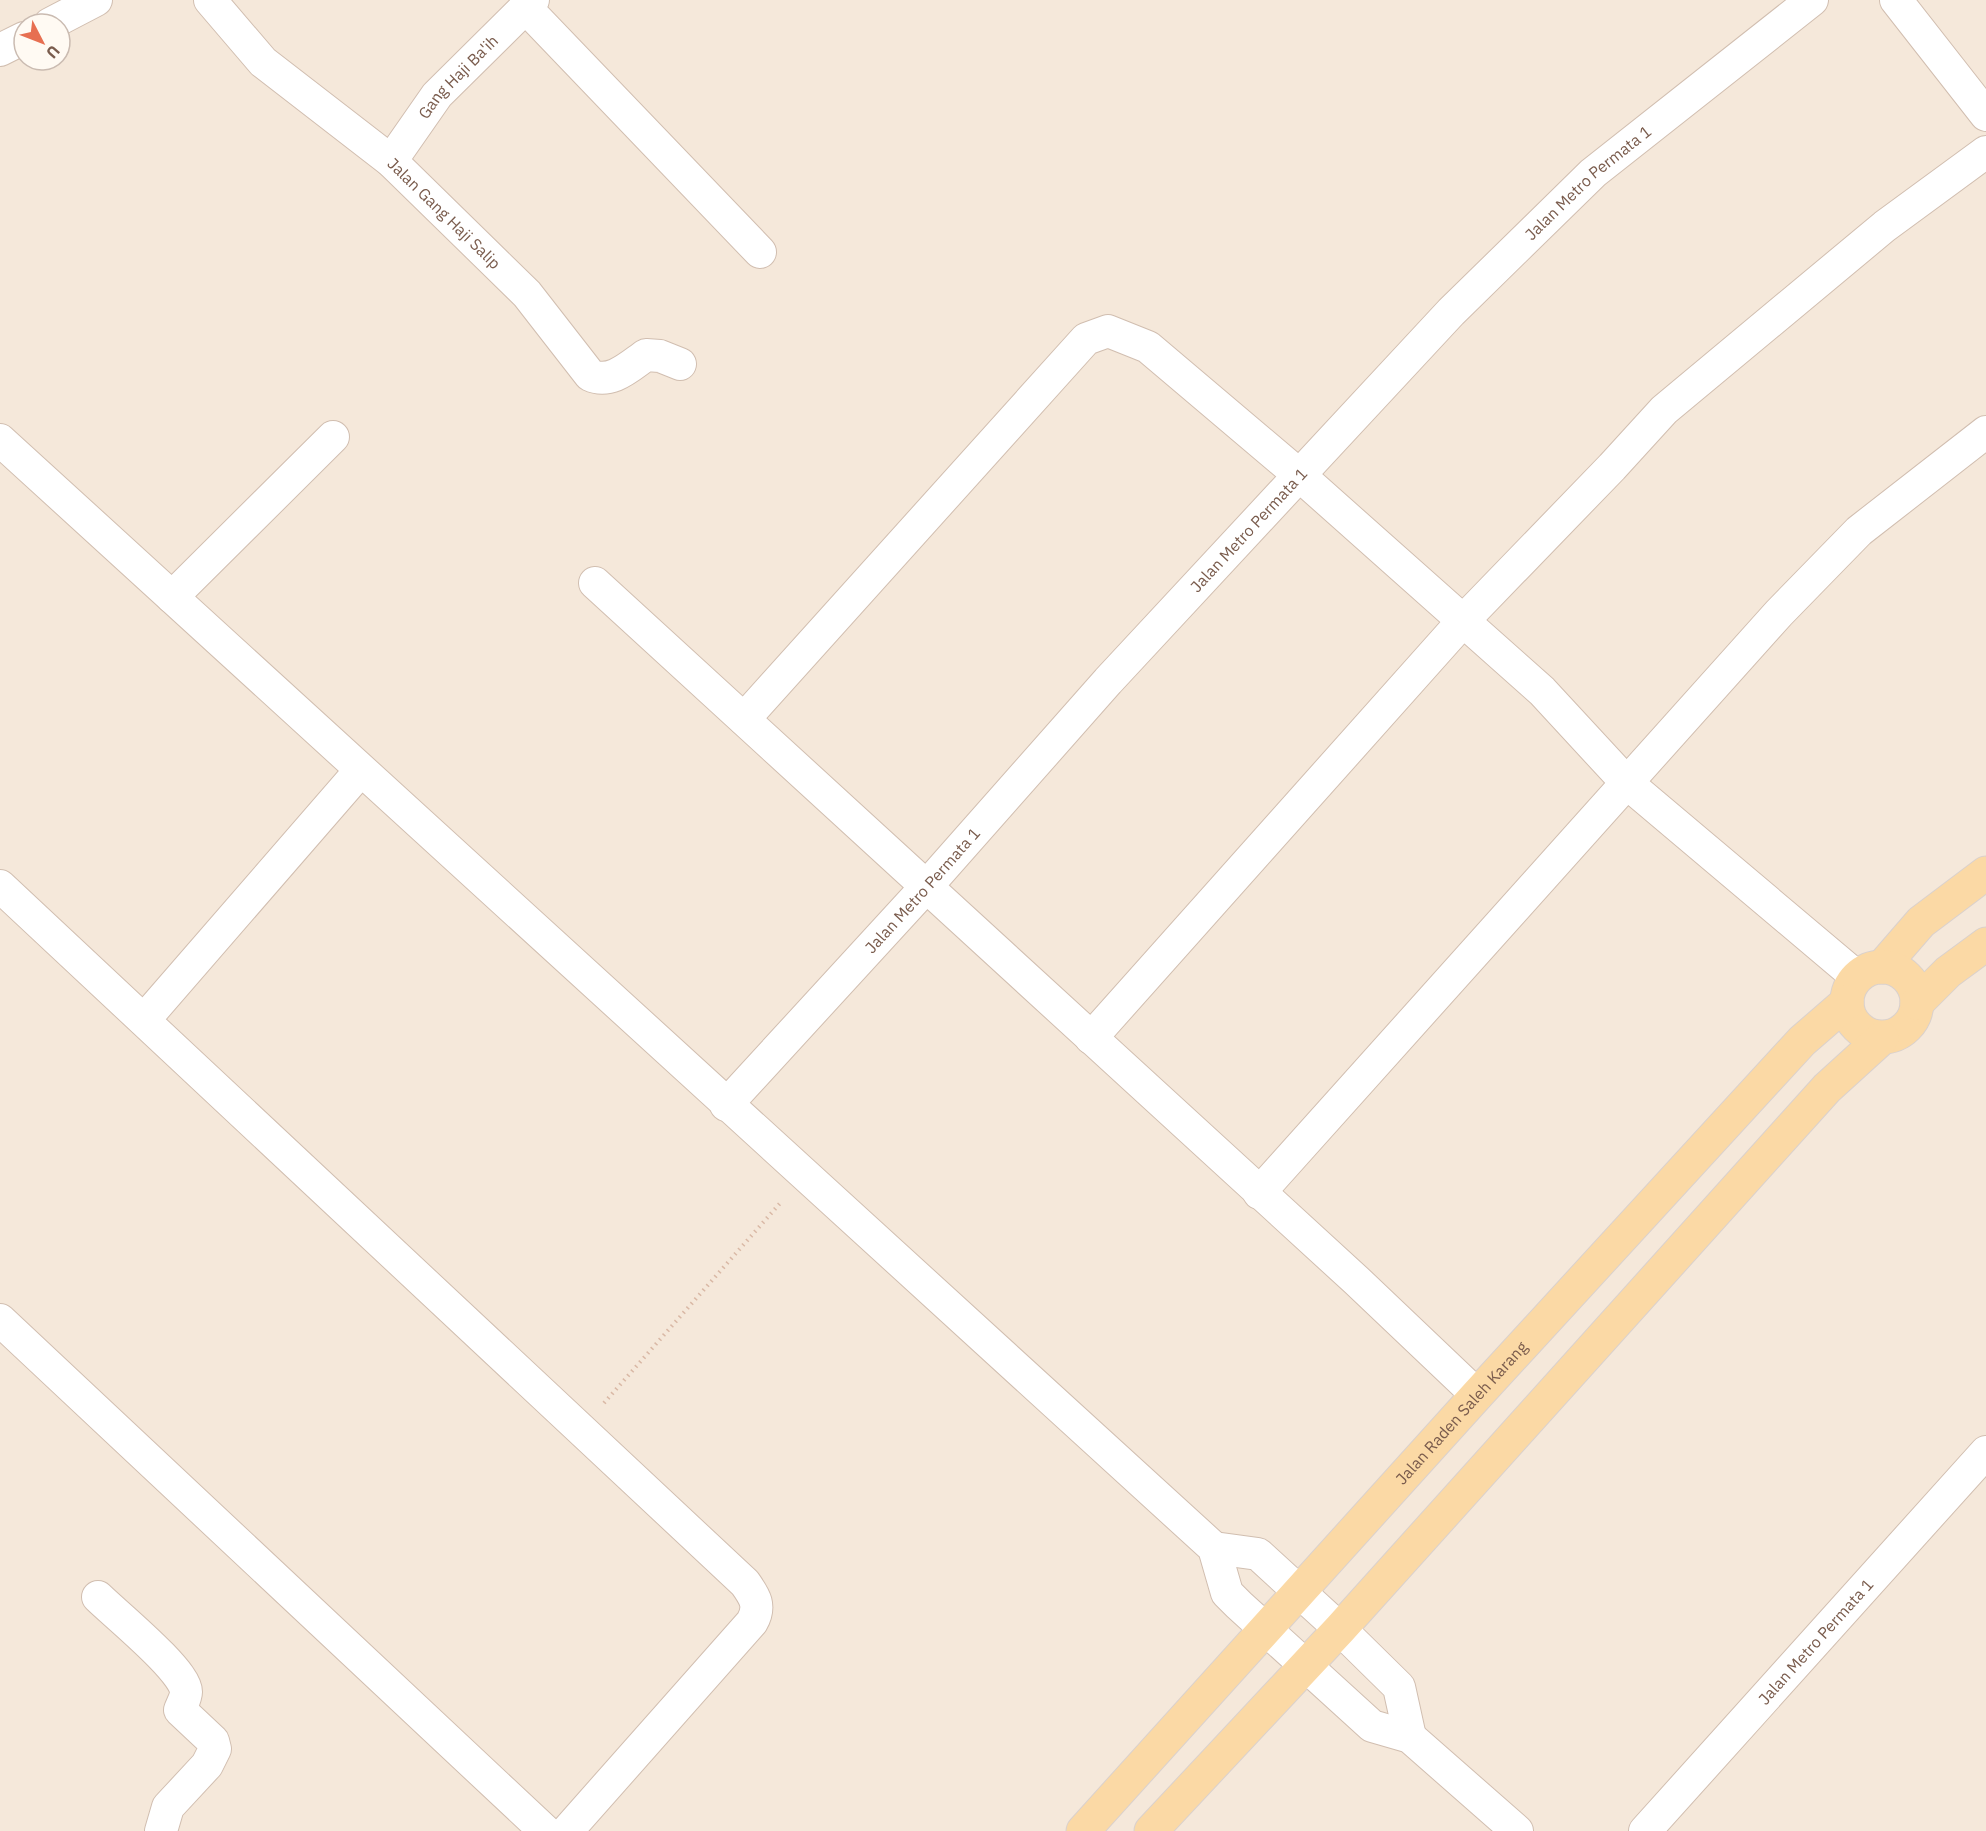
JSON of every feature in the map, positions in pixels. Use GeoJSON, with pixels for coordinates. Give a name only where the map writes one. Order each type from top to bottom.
{"type":"FeatureCollection","features":[{"type":"Feature","properties":{"kind":"main road","name":"Jalan Raden Saleh Karang"},"geometry":{"type":"LineString","coordinates":[[1083,1831],[1477,1395],[1802,1041],[1921,922],[1986,873]]}},
{"type":"Feature","properties":{"kind":"main road"},"geometry":{"type":"LineString","coordinates":[[1917,1003],[1948,972],[1986,944]]}},
{"type":"Feature","properties":{"kind":"main road"},"geometry":{"type":"LineString","coordinates":[[1896,970],[1907,978],[1914,989],[1917,1003],[1915,1016],[1895,1035],[1881,1038],[1868,1035],[1857,1027],[1849,1016],[1862,982],[1896,970]]}},
{"type":"Feature","properties":{"kind":"main road"},"geometry":{"type":"LineString","coordinates":[[1151,1831],[1340,1629],[1827,1088],[1881,1038]]}},
{"type":"Feature","properties":{"kind":"street"},"geometry":{"type":"LineString","coordinates":[[72,13],[96,0]]}},
{"type":"Feature","properties":{"kind":"street","name":"Jalan Gang Haji Salip"},"geometry":{"type":"LineString","coordinates":[[210,0],[263,62],[391,161],[528,294],[590,375],[603,378],[614,376],[646,355],[660,356],[680,364]]}},
{"type":"Feature","properties":{"kind":"street","name":"Jalan Metro Permata 1"},"geometry":{"type":"LineString","coordinates":[[726,1105],[926,887],[1108,681],[1450,312],[1593,173],[1812,0]]}},
{"type":"Feature","properties":{"kind":"street"},"geometry":{"type":"LineString","coordinates":[[1896,0],[1986,115]]}},
{"type":"Feature","properties":{"kind":"street"},"geometry":{"type":"LineString","coordinates":[[529,3],[760,252]]}},
{"type":"Feature","properties":{"kind":"street","name":"Gang Haji Ba'ih"},"geometry":{"type":"LineString","coordinates":[[391,161],[437,95],[529,3]]}},
{"type":"Feature","properties":{"kind":"street"},"geometry":{"type":"LineString","coordinates":[[1091,1038],[1462,622],[1664,410],[1885,226],[1986,152]]}},
{"type":"Feature","properties":{"kind":"street"},"geometry":{"type":"LineString","coordinates":[[744,719],[1086,339],[1108,331],[1148,347],[1298,474],[1542,691],[1627,783],[1862,982]]}},
{"type":"Feature","properties":{"kind":"street"},"geometry":{"type":"LineString","coordinates":[[1259,1193],[1779,613],[1859,531],[1986,432]]}},
{"type":"Feature","properties":{"kind":"street"},"geometry":{"type":"LineString","coordinates":[[172,597],[333,437]]}},
{"type":"Feature","properties":{"kind":"street"},"geometry":{"type":"LineString","coordinates":[[0,440],[1214,1548],[1227,1593],[1265,1628],[1372,1726],[1410,1737],[1517,1831]]}},
{"type":"Feature","properties":{"kind":"street"},"geometry":{"type":"LineString","coordinates":[[595,583],[1477,1395]]}},
{"type":"Feature","properties":{"kind":"street"},"geometry":{"type":"LineString","coordinates":[[144,1020],[360,771]]}},
{"type":"Feature","properties":{"kind":"street"},"geometry":{"type":"LineString","coordinates":[[0,886],[745,1583],[756,1598],[758,1611],[752,1622],[567,1831]]}},
{"type":"Feature","properties":{"kind":"street"},"geometry":{"type":"LineString","coordinates":[[0,1320],[544,1831]]}},
{"type":"Feature","properties":{"kind":"street","name":"Jalan Metro Permata 1"},"geometry":{"type":"LineString","coordinates":[[1645,1831],[1986,1452]]}},
{"type":"Feature","properties":{"kind":"street"},"geometry":{"type":"LineString","coordinates":[[1214,1548],[1258,1554],[1340,1629],[1399,1686],[1410,1737]]}},
{"type":"Feature","properties":{"kind":"street"},"geometry":{"type":"LineString","coordinates":[[98,1597],[171,1666],[184,1684],[186,1692],[180,1710],[213,1741],[215,1749],[207,1765],[168,1807],[161,1831]]}},
{"type":"Feature","properties":{"kind":"path"},"geometry":{"type":"LineString","coordinates":[[580,1429],[804,1176]]}},
{"type":"Feature","properties":{"kind":"shaded area"},"geometry":{"type":"Polygon","coordinates":[[[0,0],[1986,0],[1986,1831],[0,1831],[0,0]]]}}]}
